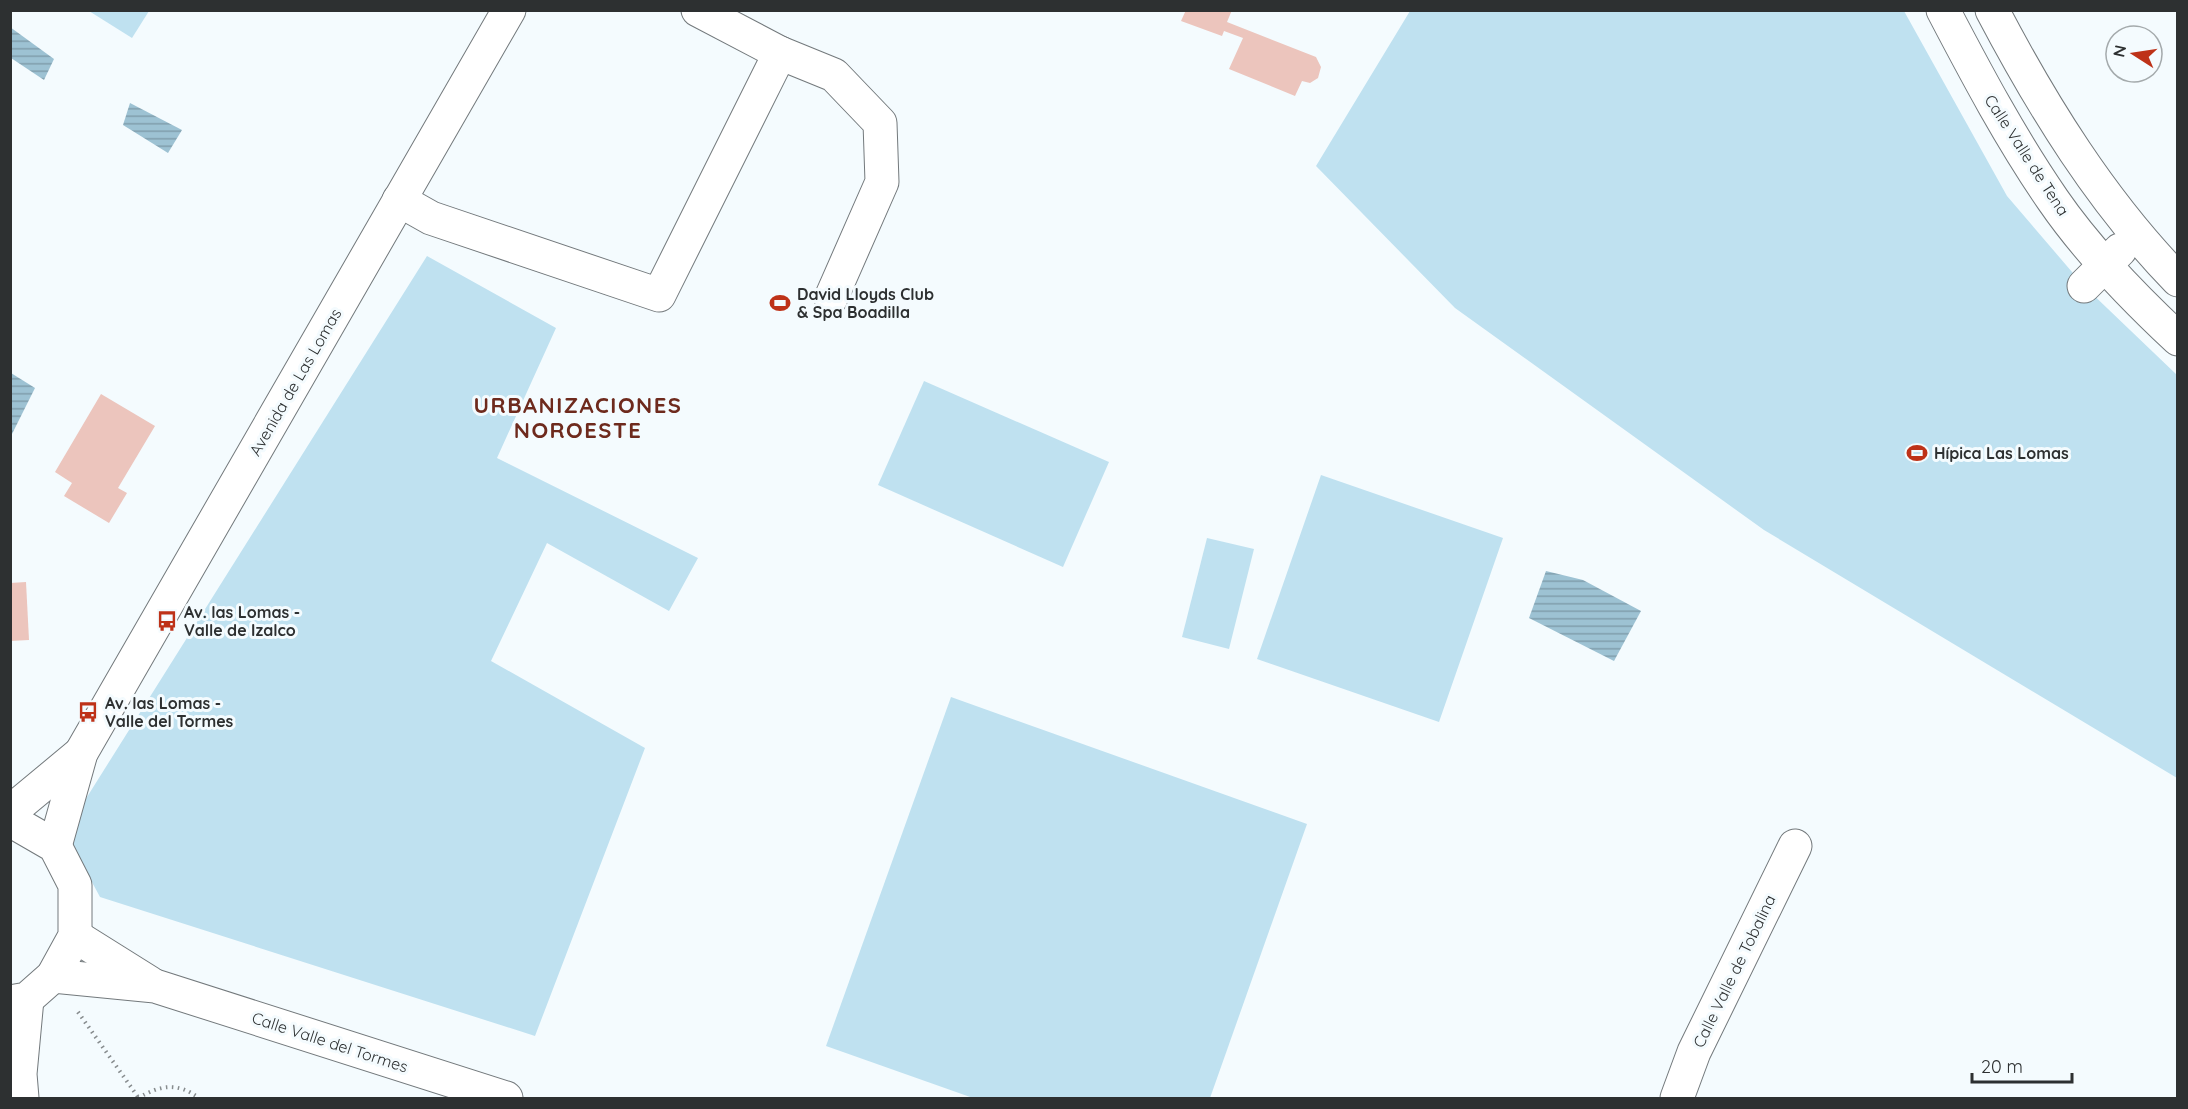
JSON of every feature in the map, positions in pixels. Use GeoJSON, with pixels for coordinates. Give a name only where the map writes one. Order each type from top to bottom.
{"type":"FeatureCollection","features":[{"type":"Feature","properties":{"kind":"street"},"geometry":{"type":"LineString","coordinates":[[698,10],[780,53],[834,75],[880,123],[882,182],[831,298]]}},
{"type":"Feature","properties":{"kind":"street","name":"Calle Valle de Tena"},"geometry":{"type":"LineString","coordinates":[[1942,10],[2011,136],[2054,202],[2095,276],[2178,339]]}},
{"type":"Feature","properties":{"kind":"street"},"geometry":{"type":"LineString","coordinates":[[1992,10],[2037,94],[2137,234],[2178,280]]}},
{"type":"Feature","properties":{"kind":"street","name":"Avenida de Las Lomas"},"geometry":{"type":"LineString","coordinates":[[55,846],[81,753],[399,200],[497,15]]}},
{"type":"Feature","properties":{"kind":"street"},"geometry":{"type":"LineString","coordinates":[[399,200],[431,218],[659,295],[780,53]]}},
{"type":"Feature","properties":{"kind":"street"},"geometry":{"type":"LineString","coordinates":[[2095,276],[2137,234]]}},
{"type":"Feature","properties":{"kind":"street","name":"Avenida de Las Lomas"},"geometry":{"type":"LineString","coordinates":[[10,812],[81,753]]}},
{"type":"Feature","properties":{"kind":"street"},"geometry":{"type":"LineString","coordinates":[[10,820],[55,846],[75,885],[75,936],[52,976],[19,1001],[18,1079]]}},
{"type":"Feature","properties":{"kind":"street","name":"Calle Valle de Tobalina"},"geometry":{"type":"LineString","coordinates":[[1677,1098],[1694,1052],[1796,846]]}},
{"type":"Feature","properties":{"kind":"street","name":"Calle Valle del Tormes"},"geometry":{"type":"LineString","coordinates":[[75,936],[155,986]]}},
{"type":"Feature","properties":{"kind":"street","name":"Calle Valle del Tormes"},"geometry":{"type":"LineString","coordinates":[[52,976],[155,986],[506,1098]]}},
{"type":"Feature","properties":{"kind":"path"},"geometry":{"type":"LineString","coordinates":[[52,976],[138,1098],[161,1086],[186,1089],[199,1098]]}},
{"type":"Feature","properties":{"kind":"shaded area"},"geometry":{"type":"Polygon","coordinates":[[[89,11],[149,11],[132,38],[89,11]]]}},
{"type":"Feature","properties":{"kind":"shaded area","name":"Hípica Las Lomas"},"geometry":{"type":"Polygon","coordinates":[[[1410,11],[1904,11],[2007,196],[2084,286],[2177,375],[2177,778],[1764,530],[1455,308],[1316,166],[1410,11]]]}},
{"type":"Feature","properties":{"kind":"shaded area"},"geometry":{"type":"Polygon","coordinates":[[[10,27],[54,59],[44,80],[11,58],[10,27]]]}},
{"type":"Feature","properties":{"kind":"shaded area"},"geometry":{"type":"Polygon","coordinates":[[[130,103],[182,130],[168,153],[123,125],[130,103]]]}},
{"type":"Feature","properties":{"kind":"shaded area"},"geometry":{"type":"Polygon","coordinates":[[[427,256],[556,328],[497,458],[698,558],[669,611],[547,543],[491,661],[645,748],[535,1036],[100,897],[65,832],[427,256]]]}},
{"type":"Feature","properties":{"kind":"shaded area"},"geometry":{"type":"Polygon","coordinates":[[[11,373],[35,388],[11,436],[11,373]]]}},
{"type":"Feature","properties":{"kind":"shaded area"},"geometry":{"type":"Polygon","coordinates":[[[924,381],[1109,462],[1063,567],[878,485],[924,381]]]}},
{"type":"Feature","properties":{"kind":"shaded area"},"geometry":{"type":"Polygon","coordinates":[[[1321,475],[1503,538],[1439,722],[1257,659],[1321,475]]]}},
{"type":"Feature","properties":{"kind":"shaded area"},"geometry":{"type":"Polygon","coordinates":[[[1207,538],[1254,549],[1229,649],[1182,637],[1207,538]]]}},
{"type":"Feature","properties":{"kind":"shaded area"},"geometry":{"type":"Polygon","coordinates":[[[1546,571],[1583,580],[1641,611],[1614,661],[1529,618],[1546,571]]]}},
{"type":"Feature","properties":{"kind":"shaded area"},"geometry":{"type":"Polygon","coordinates":[[[951,697],[1307,824],[1210,1098],[973,1098],[826,1046],[951,697]]]}},
{"type":"Feature","properties":{"kind":"building"},"geometry":{"type":"Polygon","coordinates":[[[1186,10],[1232,10],[1227,22],[1316,57],[1321,67],[1318,78],[1310,83],[1302,81],[1295,96],[1229,69],[1243,38],[1224,31],[1222,36],[1181,21],[1186,10]]]}},
{"type":"Feature","properties":{"kind":"building"},"geometry":{"type":"Polygon","coordinates":[[[101,394],[155,426],[118,488],[127,493],[109,523],[64,496],[72,483],[55,472],[101,394]]]}},
{"type":"Feature","properties":{"kind":"building"},"geometry":{"type":"Polygon","coordinates":[[[26,582],[29,640],[10,641],[10,583],[26,582]]]}},
{"type":"Feature","properties":{"kind":"place","name":"David Lloyds Club & Spa Boadilla"},"geometry":{"type":"Point","coordinates":[780,303]}},
{"type":"Feature","properties":{"kind":"place","name":"Hípica Las Lomas"},"geometry":{"type":"Point","coordinates":[1917,453]}},
{"type":"Feature","properties":{"kind":"place","name":"Av. las Lomas - Valle de Izalco"},"geometry":{"type":"Point","coordinates":[167,621]}},
{"type":"Feature","properties":{"kind":"place","name":"Av. las Lomas - Valle del Tormes"},"geometry":{"type":"Point","coordinates":[88,712]}},
{"type":"Feature","properties":{"kind":"district","name":"URBANIZACIONES NOROESTE"},"geometry":{"type":"Point","coordinates":[578,418]}}]}
